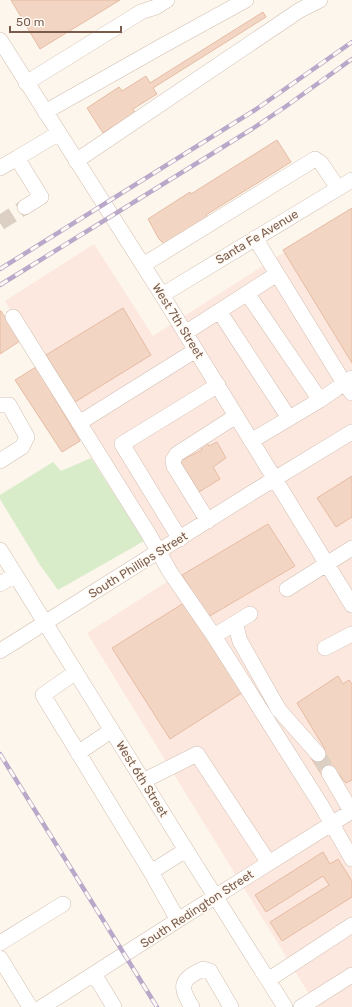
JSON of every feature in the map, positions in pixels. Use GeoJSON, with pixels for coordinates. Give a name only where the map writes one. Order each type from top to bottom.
{"type":"FeatureCollection","features":[{"type":"Feature","properties":{"kind":"street"},"geometry":{"type":"LineString","coordinates":[[26,83],[138,6],[156,7],[168,0]]}},
{"type":"Feature","properties":{"kind":"street"},"geometry":{"type":"LineString","coordinates":[[45,112],[246,0]]}},
{"type":"Feature","properties":{"kind":"street"},"geometry":{"type":"LineString","coordinates":[[76,161],[295,5],[320,0]]}},
{"type":"Feature","properties":{"kind":"street","name":"West 7th Street"},"geometry":{"type":"LineString","coordinates":[[0,40],[186,333],[352,605]]}},
{"type":"Feature","properties":{"kind":"street"},"geometry":{"type":"LineString","coordinates":[[0,168],[59,133]]}},
{"type":"Feature","properties":{"kind":"street"},"geometry":{"type":"LineString","coordinates":[[17,158],[41,197],[25,207]]}},
{"type":"Feature","properties":{"kind":"street"},"geometry":{"type":"LineString","coordinates":[[143,265],[315,159],[321,163],[338,188]]}},
{"type":"Feature","properties":{"kind":"street","name":"Santa Fe Avenue"},"geometry":{"type":"LineString","coordinates":[[162,295],[352,180]]}},
{"type":"Feature","properties":{"kind":"street"},"geometry":{"type":"LineString","coordinates":[[251,441],[349,384],[255,238]]}},
{"type":"Feature","properties":{"kind":"street"},"geometry":{"type":"LineString","coordinates":[[186,333],[277,274]]}},
{"type":"Feature","properties":{"kind":"street"},"geometry":{"type":"LineString","coordinates":[[247,293],[320,400]]}},
{"type":"Feature","properties":{"kind":"street"},"geometry":{"type":"LineString","coordinates":[[219,311],[289,418]]}},
{"type":"Feature","properties":{"kind":"street"},"geometry":{"type":"LineString","coordinates":[[13,317],[160,552],[170,572],[214,636],[352,859]]}},
{"type":"Feature","properties":{"kind":"street"},"geometry":{"type":"LineString","coordinates":[[79,423],[196,350]]}},
{"type":"Feature","properties":{"kind":"street"},"geometry":{"type":"LineString","coordinates":[[101,458],[218,385]]}},
{"type":"Feature","properties":{"kind":"street"},"geometry":{"type":"LineString","coordinates":[[0,405],[9,405],[27,437],[22,448],[0,461]]}},
{"type":"Feature","properties":{"kind":"street"},"geometry":{"type":"LineString","coordinates":[[208,521],[174,466],[173,460],[177,454],[236,416]]}},
{"type":"Feature","properties":{"kind":"street","name":"South Phillips Street"},"geometry":{"type":"LineString","coordinates":[[0,651],[352,432]]}},
{"type":"Feature","properties":{"kind":"street"},"geometry":{"type":"LineString","coordinates":[[122,444],[180,538]]}},
{"type":"Feature","properties":{"kind":"street"},"geometry":{"type":"LineString","coordinates":[[287,590],[352,548]]}},
{"type":"Feature","properties":{"kind":"street","name":"West 6th Street"},"geometry":{"type":"LineString","coordinates":[[0,550],[285,1007]]}},
{"type":"Feature","properties":{"kind":"street"},"geometry":{"type":"LineString","coordinates":[[0,584],[16,575]]}},
{"type":"Feature","properties":{"kind":"street"},"geometry":{"type":"LineString","coordinates":[[214,636],[250,614]]}},
{"type":"Feature","properties":{"kind":"street"},"geometry":{"type":"LineString","coordinates":[[235,623],[240,641],[279,710],[318,754]]}},
{"type":"Feature","properties":{"kind":"street"},"geometry":{"type":"LineString","coordinates":[[325,648],[352,634]]}},
{"type":"Feature","properties":{"kind":"street"},"geometry":{"type":"LineString","coordinates":[[76,672],[43,696],[151,872],[178,920]]}},
{"type":"Feature","properties":{"kind":"street"},"geometry":{"type":"LineString","coordinates":[[78,753],[112,730]]}},
{"type":"Feature","properties":{"kind":"street"},"geometry":{"type":"LineString","coordinates":[[143,781],[197,754],[269,863]]}},
{"type":"Feature","properties":{"kind":"street"},"geometry":{"type":"LineString","coordinates":[[329,773],[352,811]]}},
{"type":"Feature","properties":{"kind":"street","name":"South Redington Street"},"geometry":{"type":"LineString","coordinates":[[42,1007],[215,896],[352,811]]}},
{"type":"Feature","properties":{"kind":"street"},"geometry":{"type":"LineString","coordinates":[[151,872],[186,850]]}},
{"type":"Feature","properties":{"kind":"street"},"geometry":{"type":"LineString","coordinates":[[0,943],[63,904]]}},
{"type":"Feature","properties":{"kind":"street"},"geometry":{"type":"LineString","coordinates":[[268,980],[352,925]]}},
{"type":"Feature","properties":{"kind":"street"},"geometry":{"type":"LineString","coordinates":[[0,958],[30,1007]]}},
{"type":"Feature","properties":{"kind":"street"},"geometry":{"type":"LineString","coordinates":[[192,1007],[184,994],[184,982],[190,975],[203,969],[210,971],[231,1007]]}},
{"type":"Feature","properties":{"kind":"street"},"geometry":{"type":"LineString","coordinates":[[94,974],[108,1005]]}},
{"type":"Feature","properties":{"kind":"street"},"geometry":{"type":"LineString","coordinates":[[301,1007],[352,975]]}},
{"type":"Feature","properties":{"kind":"shaded area"},"geometry":{"type":"Polygon","coordinates":[[[352,209],[352,1007],[317,1007],[87,633],[176,576],[5,301],[94,244],[153,336],[352,209]]]}},
{"type":"Feature","properties":{"kind":"green space"},"geometry":{"type":"Polygon","coordinates":[[[91,458],[144,541],[58,590],[40,565],[0,499],[0,495],[53,462],[61,471],[91,458]]]}},
{"type":"Feature","properties":{"kind":"building"},"geometry":{"type":"Polygon","coordinates":[[[11,0],[120,0],[40,49],[11,0]]]}},
{"type":"Feature","properties":{"kind":"building"},"geometry":{"type":"Polygon","coordinates":[[[263,12],[266,17],[153,88],[157,94],[133,109],[135,113],[103,133],[87,108],[119,87],[122,91],[146,76],[150,83],[263,12]]]}},
{"type":"Feature","properties":{"kind":"building"},"geometry":{"type":"Polygon","coordinates":[[[277,140],[291,162],[206,215],[208,217],[164,244],[159,239],[148,219],[277,140]]]}},
{"type":"Feature","properties":{"kind":"building"},"geometry":{"type":"Polygon","coordinates":[[[352,208],[352,363],[283,250],[352,208]]]}},
{"type":"Feature","properties":{"kind":"building"},"geometry":{"type":"Polygon","coordinates":[[[123,308],[151,355],[75,402],[46,355],[123,308]]]}},
{"type":"Feature","properties":{"kind":"building"},"geometry":{"type":"Polygon","coordinates":[[[0,311],[20,341],[0,354],[0,311]]]}},
{"type":"Feature","properties":{"kind":"building"},"geometry":{"type":"Polygon","coordinates":[[[36,367],[80,441],[62,452],[15,380],[36,367]]]}},
{"type":"Feature","properties":{"kind":"building"},"geometry":{"type":"Polygon","coordinates":[[[217,442],[226,458],[213,467],[220,479],[199,492],[180,461],[202,450],[201,446],[207,443],[209,446],[217,442]]]}},
{"type":"Feature","properties":{"kind":"building"},"geometry":{"type":"Polygon","coordinates":[[[352,476],[352,517],[336,527],[317,498],[352,476]]]}},
{"type":"Feature","properties":{"kind":"building"},"geometry":{"type":"Polygon","coordinates":[[[268,524],[295,566],[208,617],[182,575],[268,524]]]}},
{"type":"Feature","properties":{"kind":"building"},"geometry":{"type":"Polygon","coordinates":[[[187,601],[245,691],[170,739],[112,648],[187,601]]]}},
{"type":"Feature","properties":{"kind":"building"},"geometry":{"type":"Polygon","coordinates":[[[338,676],[343,684],[349,680],[352,684],[352,780],[346,783],[335,770],[323,777],[311,758],[325,749],[297,703],[338,676]]]}},
{"type":"Feature","properties":{"kind":"building"},"geometry":{"type":"Polygon","coordinates":[[[323,852],[330,864],[338,859],[352,881],[352,897],[282,941],[270,922],[329,885],[323,876],[266,912],[255,895],[323,852]]]}},
{"type":"Feature","properties":{"kind":"tunnel"},"geometry":{"type":"LineString","coordinates":[[0,223],[25,207]]}},
{"type":"Feature","properties":{"kind":"tunnel"},"geometry":{"type":"LineString","coordinates":[[318,754],[329,773]]}},
{"type":"Feature","properties":{"kind":"railway"},"geometry":{"type":"LineString","coordinates":[[0,269],[255,110],[352,42]]}},
{"type":"Feature","properties":{"kind":"railway"},"geometry":{"type":"LineString","coordinates":[[0,285],[252,129],[352,59]]}},
{"type":"Feature","properties":{"kind":"railway"},"geometry":{"type":"LineString","coordinates":[[0,754],[157,1007]]}}]}
